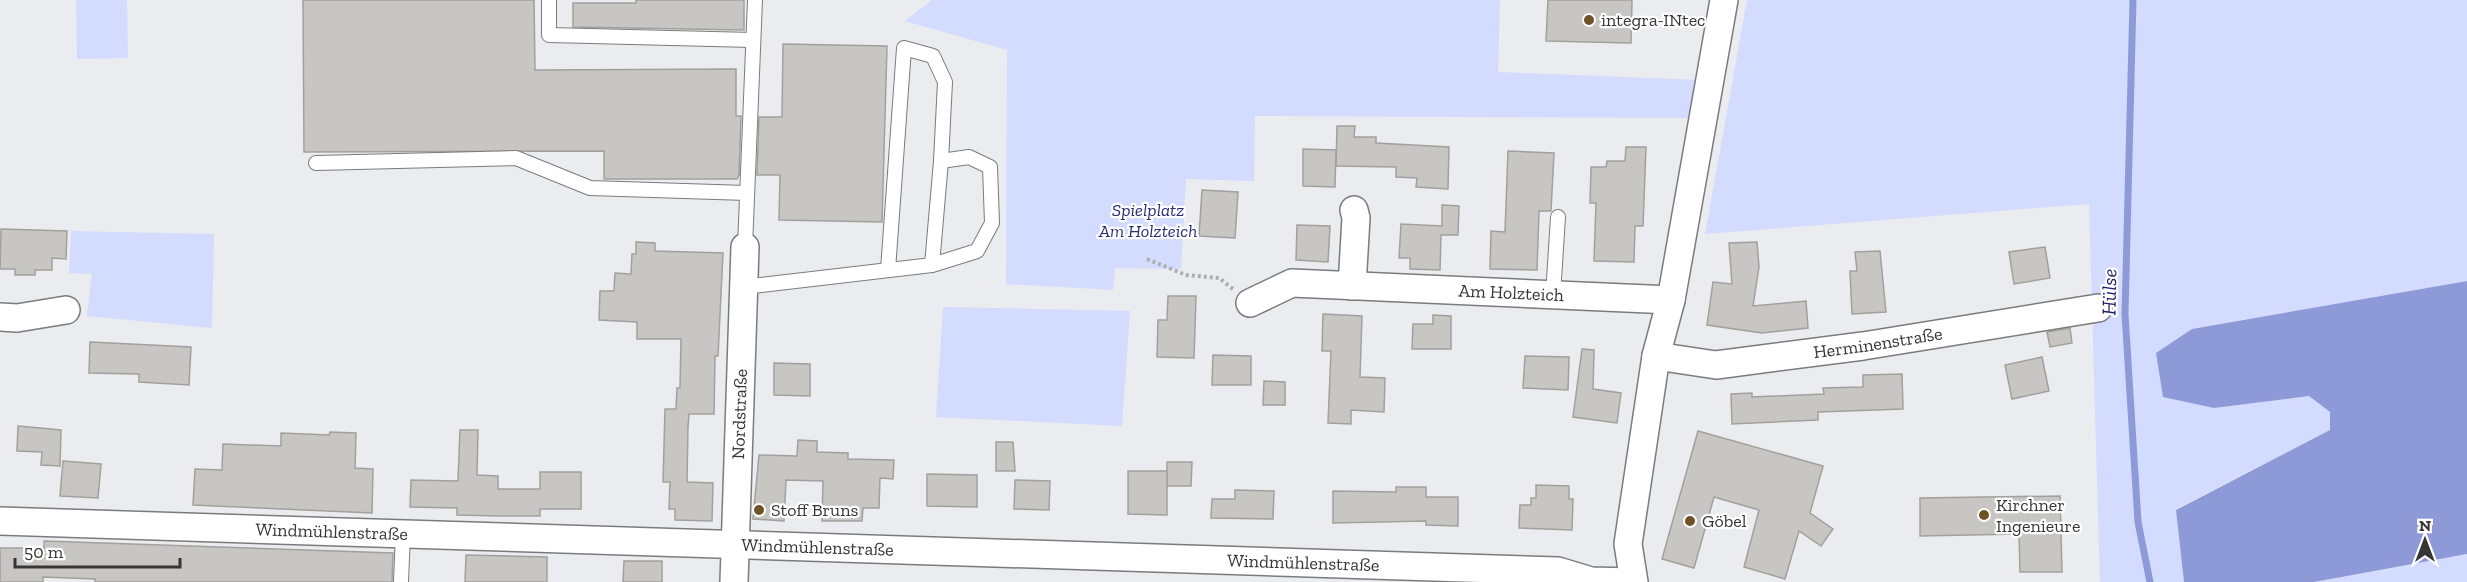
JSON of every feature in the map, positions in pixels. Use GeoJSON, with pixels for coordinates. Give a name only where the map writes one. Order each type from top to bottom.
{"type":"FeatureCollection","features":[{"type":"Feature","properties":{"kind":"street"},"geometry":{"type":"LineString","coordinates":[[1633,582],[1628,544],[1656,356],[1671,300],[1724,0]]}},
{"type":"Feature","properties":{"kind":"street"},"geometry":{"type":"LineString","coordinates":[[1352,286],[1356,218],[1354,210]]}},
{"type":"Feature","properties":{"kind":"street","name":"Nordstraße"},"geometry":{"type":"LineString","coordinates":[[734,582],[745,247]]}},
{"type":"Feature","properties":{"kind":"street","name":"Am Holzteich"},"geometry":{"type":"LineString","coordinates":[[1250,303],[1292,283],[1671,300]]}},
{"type":"Feature","properties":{"kind":"street","name":"Herminenstraße"},"geometry":{"type":"LineString","coordinates":[[1656,356],[1716,366],[1863,346],[2098,308]]}},
{"type":"Feature","properties":{"kind":"street"},"geometry":{"type":"LineString","coordinates":[[0,317],[17,318],[66,310]]}},
{"type":"Feature","properties":{"kind":"street","name":"Windmühlenstraße"},"geometry":{"type":"LineString","coordinates":[[0,521],[1558,571],[1591,581],[1633,582]]}},
{"type":"Feature","properties":{"kind":"lane"},"geometry":{"type":"LineString","coordinates":[[549,0],[549,35],[753,39]]}},
{"type":"Feature","properties":{"kind":"lane"},"geometry":{"type":"LineString","coordinates":[[745,247],[755,0]]}},
{"type":"Feature","properties":{"kind":"lane"},"geometry":{"type":"LineString","coordinates":[[888,270],[904,48],[933,56],[945,81],[932,265]]}},
{"type":"Feature","properties":{"kind":"lane"},"geometry":{"type":"LineString","coordinates":[[744,287],[932,265],[977,251],[992,223],[990,167],[969,157],[941,161]]}},
{"type":"Feature","properties":{"kind":"lane"},"geometry":{"type":"LineString","coordinates":[[316,163],[516,158],[590,188],[747,193]]}},
{"type":"Feature","properties":{"kind":"lane"},"geometry":{"type":"LineString","coordinates":[[1553,295],[1558,217]]}},
{"type":"Feature","properties":{"kind":"lane"},"geometry":{"type":"LineString","coordinates":[[402,582],[403,534]]}},
{"type":"Feature","properties":{"kind":"path"},"geometry":{"type":"LineString","coordinates":[[1147,259],[1186,274],[1219,278],[1250,303]]}},
{"type":"Feature","properties":{"kind":"green space"},"geometry":{"type":"Polygon","coordinates":[[[76,0],[127,0],[128,58],[77,59],[76,0]]]}},
{"type":"Feature","properties":{"kind":"green space","name":"Spielplatz Am Holzteich"},"geometry":{"type":"Polygon","coordinates":[[[932,0],[1500,0],[1498,72],[1700,80],[1693,118],[1255,116],[1254,181],[1186,179],[1181,269],[1115,268],[1113,290],[1006,284],[1007,50],[905,21],[932,0]]]}},
{"type":"Feature","properties":{"kind":"green space"},"geometry":{"type":"Polygon","coordinates":[[[1747,0],[2467,0],[2467,281],[2192,329],[2214,408],[2309,396],[2330,412],[2330,430],[2176,509],[2184,582],[2100,582],[2089,204],[1705,234],[1747,0]]]}},
{"type":"Feature","properties":{"kind":"green space"},"geometry":{"type":"Polygon","coordinates":[[[71,231],[214,234],[212,328],[87,316],[92,274],[69,273],[71,231]]]}},
{"type":"Feature","properties":{"kind":"green space"},"geometry":{"type":"Polygon","coordinates":[[[943,307],[1130,311],[1122,426],[936,417],[943,307]]]}},
{"type":"Feature","properties":{"kind":"green space"},"geometry":{"type":"Polygon","coordinates":[[[2467,554],[2467,582],[2314,582],[2467,554]]]}},
{"type":"Feature","properties":{"kind":"water"},"geometry":{"type":"Polygon","coordinates":[[[2467,281],[2467,554],[2314,582],[2184,582],[2176,510],[2330,430],[2330,412],[2309,396],[2214,408],[2163,397],[2156,353],[2192,329],[2467,281]]]}},
{"type":"Feature","properties":{"kind":"building"},"geometry":{"type":"Polygon","coordinates":[[[303,0],[534,0],[535,70],[736,69],[736,116],[741,116],[739,175],[737,179],[604,179],[604,151],[304,152],[303,0]]]}},
{"type":"Feature","properties":{"kind":"building"},"geometry":{"type":"Polygon","coordinates":[[[636,0],[744,0],[744,30],[573,27],[573,3],[636,3],[636,0]]]}},
{"type":"Feature","properties":{"kind":"building","name":"integra-INtec"},"geometry":{"type":"Polygon","coordinates":[[[1548,0],[1632,0],[1631,43],[1546,41],[1548,0]]]}},
{"type":"Feature","properties":{"kind":"building"},"geometry":{"type":"Polygon","coordinates":[[[783,44],[887,46],[882,222],[779,220],[780,175],[757,175],[759,117],[782,117],[783,44]]]}},
{"type":"Feature","properties":{"kind":"building"},"geometry":{"type":"Polygon","coordinates":[[[1337,126],[1355,126],[1354,137],[1376,137],[1376,143],[1449,147],[1448,189],[1416,187],[1417,178],[1396,177],[1396,167],[1336,166],[1337,126]]]}},
{"type":"Feature","properties":{"kind":"building"},"geometry":{"type":"Polygon","coordinates":[[[1626,147],[1646,147],[1643,226],[1635,226],[1634,262],[1594,261],[1596,203],[1590,203],[1591,167],[1606,167],[1607,161],[1625,161],[1626,147]]]}},
{"type":"Feature","properties":{"kind":"building"},"geometry":{"type":"Polygon","coordinates":[[[1303,149],[1336,150],[1335,187],[1303,186],[1303,149]]]}},
{"type":"Feature","properties":{"kind":"building"},"geometry":{"type":"Polygon","coordinates":[[[1508,151],[1554,153],[1551,211],[1539,211],[1537,270],[1490,269],[1491,231],[1505,232],[1508,151]]]}},
{"type":"Feature","properties":{"kind":"building"},"geometry":{"type":"Polygon","coordinates":[[[1202,190],[1238,192],[1235,238],[1199,236],[1202,190]]]}},
{"type":"Feature","properties":{"kind":"building"},"geometry":{"type":"Polygon","coordinates":[[[1442,205],[1459,206],[1458,235],[1441,235],[1440,270],[1410,269],[1410,258],[1399,258],[1401,224],[1442,226],[1442,205]]]}},
{"type":"Feature","properties":{"kind":"building"},"geometry":{"type":"Polygon","coordinates":[[[1297,225],[1330,226],[1328,262],[1296,260],[1297,225]]]}},
{"type":"Feature","properties":{"kind":"building"},"geometry":{"type":"Polygon","coordinates":[[[1,229],[67,231],[66,259],[52,258],[52,270],[35,270],[35,275],[15,275],[15,269],[0,269],[1,229]]]}},
{"type":"Feature","properties":{"kind":"building"},"geometry":{"type":"Polygon","coordinates":[[[636,242],[655,243],[655,251],[723,253],[718,356],[715,356],[714,414],[689,414],[688,427],[687,482],[713,483],[712,521],[675,520],[675,509],[669,509],[670,482],[663,482],[665,409],[676,409],[677,388],[680,388],[681,339],[637,339],[637,322],[599,320],[600,291],[614,291],[615,273],[631,274],[632,254],[636,254],[636,242]]]}},
{"type":"Feature","properties":{"kind":"building"},"geometry":{"type":"Polygon","coordinates":[[[1757,242],[1759,267],[1753,306],[1806,301],[1808,328],[1762,333],[1707,325],[1713,282],[1732,284],[1729,243],[1757,242]]]}},
{"type":"Feature","properties":{"kind":"building"},"geometry":{"type":"Polygon","coordinates":[[[2045,247],[2050,278],[2014,284],[2009,252],[2045,247]]]}},
{"type":"Feature","properties":{"kind":"building"},"geometry":{"type":"Polygon","coordinates":[[[1880,251],[1886,312],[1852,314],[1850,271],[1857,271],[1855,252],[1880,251]]]}},
{"type":"Feature","properties":{"kind":"building"},"geometry":{"type":"Polygon","coordinates":[[[1168,296],[1196,296],[1194,358],[1157,357],[1158,320],[1167,320],[1168,296]]]}},
{"type":"Feature","properties":{"kind":"building"},"geometry":{"type":"Polygon","coordinates":[[[1323,314],[1362,316],[1360,377],[1385,378],[1384,412],[1351,410],[1351,424],[1328,423],[1331,351],[1322,351],[1323,314]]]}},
{"type":"Feature","properties":{"kind":"building"},"geometry":{"type":"Polygon","coordinates":[[[1433,315],[1451,316],[1451,349],[1412,349],[1413,324],[1433,324],[1433,315]]]}},
{"type":"Feature","properties":{"kind":"building"},"geometry":{"type":"Polygon","coordinates":[[[2070,328],[2072,343],[2050,347],[2047,332],[2070,328]]]}},
{"type":"Feature","properties":{"kind":"building"},"geometry":{"type":"Polygon","coordinates":[[[90,342],[191,347],[189,385],[139,382],[139,374],[89,373],[90,342]]]}},
{"type":"Feature","properties":{"kind":"building"},"geometry":{"type":"Polygon","coordinates":[[[1582,349],[1594,350],[1593,389],[1621,393],[1617,423],[1573,417],[1582,349]]]}},
{"type":"Feature","properties":{"kind":"building"},"geometry":{"type":"Polygon","coordinates":[[[1213,355],[1251,356],[1251,385],[1212,385],[1213,355]]]}},
{"type":"Feature","properties":{"kind":"building"},"geometry":{"type":"Polygon","coordinates":[[[1525,356],[1569,357],[1568,390],[1523,388],[1525,356]]]}},
{"type":"Feature","properties":{"kind":"building"},"geometry":{"type":"Polygon","coordinates":[[[2042,357],[2049,391],[2012,399],[2005,365],[2042,357]]]}},
{"type":"Feature","properties":{"kind":"building"},"geometry":{"type":"Polygon","coordinates":[[[774,363],[810,364],[810,396],[774,395],[774,363]]]}},
{"type":"Feature","properties":{"kind":"building"},"geometry":{"type":"Polygon","coordinates":[[[1902,374],[1903,409],[1818,412],[1818,420],[1732,424],[1731,394],[1752,393],[1752,397],[1824,394],[1823,388],[1863,387],[1863,375],[1902,374]]]}},
{"type":"Feature","properties":{"kind":"building"},"geometry":{"type":"Polygon","coordinates":[[[1264,381],[1285,382],[1285,405],[1263,405],[1264,381]]]}},
{"type":"Feature","properties":{"kind":"building"},"geometry":{"type":"Polygon","coordinates":[[[18,426],[61,430],[60,466],[41,465],[42,452],[17,451],[18,426]]]}},
{"type":"Feature","properties":{"kind":"building"},"geometry":{"type":"Polygon","coordinates":[[[460,430],[478,430],[477,475],[498,476],[498,489],[540,489],[540,472],[581,472],[581,509],[540,509],[540,516],[498,516],[457,515],[457,508],[410,507],[411,480],[458,481],[460,430]]]}},
{"type":"Feature","properties":{"kind":"building"},"geometry":{"type":"Polygon","coordinates":[[[1698,431],[1823,466],[1810,513],[1833,529],[1821,546],[1799,531],[1785,579],[1744,567],[1759,510],[1714,497],[1694,568],[1662,559],[1698,431]]]}},
{"type":"Feature","properties":{"kind":"building"},"geometry":{"type":"Polygon","coordinates":[[[330,432],[356,433],[355,468],[373,469],[372,513],[193,505],[195,469],[222,470],[223,444],[281,446],[281,433],[329,435],[330,432]]]}},
{"type":"Feature","properties":{"kind":"building"},"geometry":{"type":"Polygon","coordinates":[[[798,440],[817,441],[817,452],[848,453],[848,459],[894,460],[893,479],[880,478],[879,508],[863,508],[862,521],[822,521],[823,481],[786,480],[784,521],[753,519],[759,455],[797,456],[798,440]]]}},
{"type":"Feature","properties":{"kind":"building"},"geometry":{"type":"Polygon","coordinates":[[[996,442],[1013,442],[1015,471],[996,471],[996,442]]]}},
{"type":"Feature","properties":{"kind":"building"},"geometry":{"type":"Polygon","coordinates":[[[63,461],[101,464],[98,498],[60,496],[63,461]]]}},
{"type":"Feature","properties":{"kind":"building"},"geometry":{"type":"Polygon","coordinates":[[[1167,462],[1192,462],[1191,486],[1167,486],[1167,462]]]}},
{"type":"Feature","properties":{"kind":"building"},"geometry":{"type":"Polygon","coordinates":[[[1128,471],[1167,471],[1167,515],[1128,514],[1128,471]]]}},
{"type":"Feature","properties":{"kind":"building"},"geometry":{"type":"Polygon","coordinates":[[[927,474],[977,475],[977,507],[927,506],[927,474]]]}},
{"type":"Feature","properties":{"kind":"building"},"geometry":{"type":"Polygon","coordinates":[[[1015,480],[1050,481],[1049,510],[1014,509],[1015,480]]]}},
{"type":"Feature","properties":{"kind":"building"},"geometry":{"type":"Polygon","coordinates":[[[1536,485],[1569,486],[1569,499],[1573,499],[1572,530],[1519,528],[1520,505],[1531,505],[1531,498],[1536,498],[1536,485]]]}},
{"type":"Feature","properties":{"kind":"building"},"geometry":{"type":"Polygon","coordinates":[[[1396,487],[1426,487],[1426,497],[1458,497],[1458,526],[1426,525],[1426,521],[1333,523],[1333,491],[1396,492],[1396,487]]]}},
{"type":"Feature","properties":{"kind":"building"},"geometry":{"type":"Polygon","coordinates":[[[1235,490],[1274,491],[1273,519],[1211,518],[1212,499],[1235,499],[1235,490]]]}},
{"type":"Feature","properties":{"kind":"building"},"geometry":{"type":"Polygon","coordinates":[[[2060,496],[2062,572],[2020,572],[2019,534],[1920,536],[1920,498],[2060,496]]]}},
{"type":"Feature","properties":{"kind":"building"},"geometry":{"type":"Polygon","coordinates":[[[44,541],[393,553],[392,582],[95,582],[95,579],[43,577],[43,582],[0,582],[0,548],[44,548],[44,541]]]}},
{"type":"Feature","properties":{"kind":"building"},"geometry":{"type":"Polygon","coordinates":[[[466,555],[547,557],[547,582],[465,582],[466,555]]]}},
{"type":"Feature","properties":{"kind":"building"},"geometry":{"type":"Polygon","coordinates":[[[624,561],[662,561],[662,582],[623,582],[624,561]]]}},
{"type":"Feature","properties":{"kind":"waterway","name":"Hülse"},"geometry":{"type":"LineString","coordinates":[[2133,0],[2125,314],[2138,522],[2150,582]]}},
{"type":"Feature","properties":{"kind":"place","name":"integra-INtec"},"geometry":{"type":"Point","coordinates":[1589,20]}},
{"type":"Feature","properties":{"kind":"place","name":"Stoff Bruns"},"geometry":{"type":"Point","coordinates":[759,510]}},
{"type":"Feature","properties":{"kind":"place","name":"Kirchner Ingenieure"},"geometry":{"type":"Point","coordinates":[1984,515]}},
{"type":"Feature","properties":{"kind":"place","name":"Göbel"},"geometry":{"type":"Point","coordinates":[1690,521]}}]}
